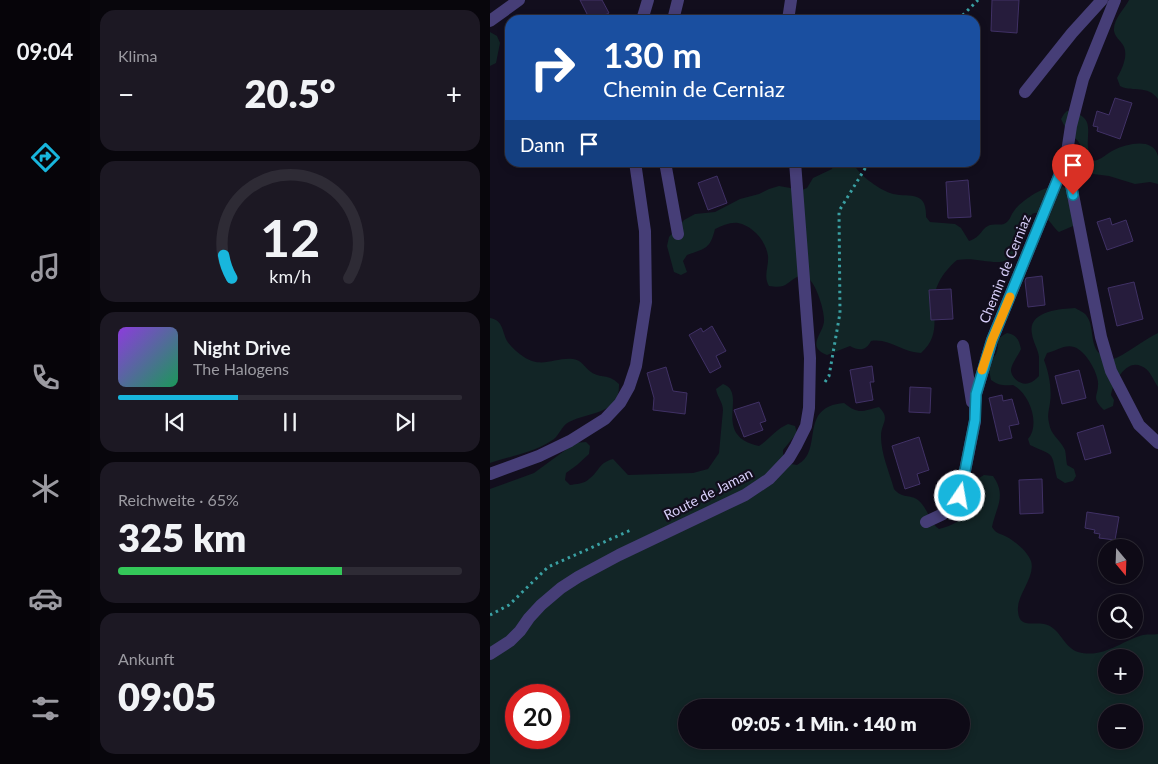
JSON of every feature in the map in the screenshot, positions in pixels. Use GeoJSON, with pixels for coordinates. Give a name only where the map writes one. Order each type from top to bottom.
{"type":"FeatureCollection","features":[{"type":"Feature","properties":{"kind":"street"},"geometry":{"type":"LineString","coordinates":[[490,21],[519,0]]}},
{"type":"Feature","properties":{"kind":"street"},"geometry":{"type":"LineString","coordinates":[[644,15],[648,0]]}},
{"type":"Feature","properties":{"kind":"street"},"geometry":{"type":"LineString","coordinates":[[674,15],[678,0]]}},
{"type":"Feature","properties":{"kind":"street"},"geometry":{"type":"LineString","coordinates":[[789,15],[791,0]]}},
{"type":"Feature","properties":{"kind":"street"},"geometry":{"type":"LineString","coordinates":[[1025,92],[1072,33],[1102,0]]}},
{"type":"Feature","properties":{"kind":"street","name":"Chemin de Cerniaz"},"geometry":{"type":"LineString","coordinates":[[926,522],[943,514],[960,496],[975,420],[975,405],[981,374],[992,340],[1066,159],[1071,126],[1083,79],[1100,33],[1115,0]]}},
{"type":"Feature","properties":{"kind":"street","name":"Chemin de Cerniaz"},"geometry":{"type":"LineString","coordinates":[[1066,159],[1101,337],[1111,371],[1139,425],[1158,443]]}},
{"type":"Feature","properties":{"kind":"street"},"geometry":{"type":"LineString","coordinates":[[490,474],[539,456],[570,441],[605,418],[620,403],[629,387],[636,366],[646,302],[644,231],[636,167]]}},
{"type":"Feature","properties":{"kind":"street"},"geometry":{"type":"LineString","coordinates":[[666,167],[678,234]]}},
{"type":"Feature","properties":{"kind":"street","name":"Route de Jaman"},"geometry":{"type":"LineString","coordinates":[[490,654],[510,641],[542,604],[561,588],[619,555],[745,495],[769,479],[789,458],[806,426],[809,408],[810,358],[795,167]]}},
{"type":"Feature","properties":{"kind":"street"},"geometry":{"type":"LineString","coordinates":[[963,346],[972,404],[975,405]]}},
{"type":"Feature","properties":{"kind":"path"},"geometry":{"type":"LineString","coordinates":[[963,15],[978,0]]}},
{"type":"Feature","properties":{"kind":"path"},"geometry":{"type":"LineString","coordinates":[[824,384],[829,376],[840,313],[839,211],[866,167]]}},
{"type":"Feature","properties":{"kind":"green space"},"geometry":{"type":"Polygon","coordinates":[[[1129,0],[1158,0],[1158,99],[1154,94],[1145,90],[1120,86],[1117,78],[1123,66],[1125,49],[1116,37],[1114,27],[1129,0]]]}},
{"type":"Feature","properties":{"kind":"green space"},"geometry":{"type":"Polygon","coordinates":[[[490,32],[497,36],[500,43],[496,63],[490,66],[490,32]]]}},
{"type":"Feature","properties":{"kind":"green space"},"geometry":{"type":"Polygon","coordinates":[[[1067,111],[1085,118],[1088,124],[1089,153],[1093,161],[1114,150],[1132,144],[1151,146],[1158,156],[1158,184],[1150,182],[1135,184],[1109,176],[1093,174],[1086,168],[1083,161],[1082,148],[1078,141],[1067,131],[1061,119],[1067,111]]]}},
{"type":"Feature","properties":{"kind":"green space"},"geometry":{"type":"Polygon","coordinates":[[[832,167],[855,167],[864,176],[885,191],[896,195],[920,198],[925,208],[926,217],[930,222],[955,224],[961,228],[969,241],[987,226],[1006,223],[1017,207],[1029,197],[1049,187],[1061,186],[1077,197],[1073,226],[1059,232],[1044,215],[1040,213],[1032,214],[1027,234],[1018,251],[1011,258],[996,262],[968,259],[957,260],[939,282],[934,301],[933,336],[921,353],[908,351],[890,343],[878,341],[871,341],[867,347],[862,349],[850,346],[827,355],[821,352],[816,344],[823,327],[824,318],[820,300],[813,283],[809,279],[799,276],[783,286],[769,286],[766,275],[768,256],[765,245],[754,231],[738,223],[726,224],[715,229],[711,241],[706,247],[687,255],[683,261],[687,272],[681,275],[674,272],[667,246],[669,237],[684,220],[695,214],[715,212],[740,199],[779,186],[802,190],[807,188],[813,178],[832,169],[832,167]]]}},
{"type":"Feature","properties":{"kind":"green space"},"geometry":{"type":"Polygon","coordinates":[[[1075,308],[1089,319],[1094,345],[1097,350],[1100,354],[1111,360],[1123,355],[1158,333],[1158,387],[1144,367],[1130,366],[1121,373],[1114,384],[1111,395],[1114,400],[1113,406],[1104,410],[1096,399],[1098,382],[1095,372],[1082,352],[1074,347],[1067,346],[1047,353],[1044,360],[1049,376],[1051,398],[1048,415],[1049,423],[1065,450],[1067,465],[1074,469],[1076,476],[1073,481],[1065,483],[1057,478],[1051,456],[1030,445],[1028,439],[1032,433],[1033,417],[1024,395],[1013,385],[1001,385],[991,380],[988,365],[996,354],[998,340],[1007,333],[1013,335],[1017,338],[1021,349],[1012,366],[1012,374],[1020,383],[1030,383],[1039,376],[1038,351],[1032,334],[1034,320],[1046,313],[1075,308]]]}},
{"type":"Feature","properties":{"kind":"green space"},"geometry":{"type":"Polygon","coordinates":[[[490,318],[500,324],[507,341],[513,348],[531,360],[543,362],[573,359],[581,362],[595,374],[615,381],[619,384],[615,401],[602,411],[569,422],[554,439],[544,445],[490,463],[490,318]]]}},
{"type":"Feature","properties":{"kind":"green space"},"geometry":{"type":"Polygon","coordinates":[[[723,384],[730,389],[733,396],[733,424],[736,433],[744,441],[759,446],[784,426],[788,424],[795,426],[797,433],[783,450],[783,454],[791,464],[797,465],[810,450],[813,430],[821,412],[830,406],[844,403],[857,411],[879,407],[883,411],[885,418],[881,432],[882,449],[894,489],[900,494],[918,500],[939,529],[956,523],[969,511],[973,500],[972,488],[974,481],[984,475],[993,476],[1000,496],[992,527],[1017,544],[1031,561],[1032,567],[1029,580],[1018,605],[1019,616],[1024,622],[1044,624],[1054,629],[1069,646],[1078,652],[1087,654],[1098,652],[1098,694],[1143,694],[1143,649],[1109,649],[1133,639],[1143,639],[1143,635],[1158,634],[1158,764],[490,764],[490,489],[534,473],[575,443],[586,442],[590,446],[589,454],[566,473],[565,480],[570,485],[587,481],[602,465],[613,459],[628,475],[693,473],[708,469],[719,453],[723,410],[716,389],[723,384]]]}},
{"type":"Feature","properties":{"kind":"building"},"geometry":{"type":"Polygon","coordinates":[[[580,0],[602,0],[609,13],[605,15],[588,15],[580,0]]]}},
{"type":"Feature","properties":{"kind":"building"},"geometry":{"type":"Polygon","coordinates":[[[992,0],[1019,0],[1017,33],[991,31],[992,0]]]}},
{"type":"Feature","properties":{"kind":"building"},"geometry":{"type":"Polygon","coordinates":[[[1115,98],[1132,103],[1120,139],[1097,131],[1098,127],[1093,126],[1097,111],[1109,115],[1115,98]]]}},
{"type":"Feature","properties":{"kind":"building"},"geometry":{"type":"Polygon","coordinates":[[[717,176],[727,203],[708,210],[698,183],[717,176]]]}},
{"type":"Feature","properties":{"kind":"building"},"geometry":{"type":"Polygon","coordinates":[[[968,180],[971,217],[948,218],[946,182],[968,180]]]}},
{"type":"Feature","properties":{"kind":"building"},"geometry":{"type":"Polygon","coordinates":[[[1110,218],[1112,225],[1126,220],[1133,241],[1107,250],[1097,222],[1110,218]]]}},
{"type":"Feature","properties":{"kind":"building"},"geometry":{"type":"Polygon","coordinates":[[[1042,276],[1045,305],[1028,307],[1026,278],[1042,276]]]}},
{"type":"Feature","properties":{"kind":"building"},"geometry":{"type":"Polygon","coordinates":[[[1134,282],[1143,319],[1117,326],[1108,288],[1134,282]]]}},
{"type":"Feature","properties":{"kind":"building"},"geometry":{"type":"Polygon","coordinates":[[[951,289],[953,319],[931,320],[929,290],[951,289]]]}},
{"type":"Feature","properties":{"kind":"building"},"geometry":{"type":"Polygon","coordinates":[[[712,326],[726,351],[716,356],[721,367],[710,373],[689,335],[701,328],[703,332],[712,326]]]}},
{"type":"Feature","properties":{"kind":"building"},"geometry":{"type":"Polygon","coordinates":[[[872,366],[874,382],[870,382],[873,400],[856,403],[850,370],[872,366]]]}},
{"type":"Feature","properties":{"kind":"building"},"geometry":{"type":"Polygon","coordinates":[[[666,367],[673,391],[687,393],[685,414],[653,410],[654,398],[647,373],[666,367]]]}},
{"type":"Feature","properties":{"kind":"building"},"geometry":{"type":"Polygon","coordinates":[[[1079,370],[1086,398],[1062,404],[1055,376],[1079,370]]]}},
{"type":"Feature","properties":{"kind":"building"},"geometry":{"type":"Polygon","coordinates":[[[910,387],[931,388],[930,413],[909,412],[910,387]]]}},
{"type":"Feature","properties":{"kind":"building"},"geometry":{"type":"Polygon","coordinates":[[[1002,395],[1003,401],[1012,399],[1019,424],[1009,426],[1012,438],[999,441],[989,398],[1002,395]]]}},
{"type":"Feature","properties":{"kind":"building"},"geometry":{"type":"Polygon","coordinates":[[[759,402],[766,421],[760,423],[763,430],[744,437],[734,410],[759,402]]]}},
{"type":"Feature","properties":{"kind":"building"},"geometry":{"type":"Polygon","coordinates":[[[1103,425],[1111,453],[1085,460],[1077,433],[1103,425]]]}},
{"type":"Feature","properties":{"kind":"building"},"geometry":{"type":"Polygon","coordinates":[[[919,437],[929,470],[917,474],[920,484],[905,489],[892,446],[919,437]]]}},
{"type":"Feature","properties":{"kind":"building"},"geometry":{"type":"Polygon","coordinates":[[[1042,479],[1043,513],[1020,514],[1019,480],[1042,479]]]}},
{"type":"Feature","properties":{"kind":"building"},"geometry":{"type":"Polygon","coordinates":[[[1087,512],[1119,517],[1115,539],[1099,538],[1100,534],[1094,533],[1095,530],[1085,528],[1087,512]]]}},
{"type":"Feature","properties":{"kind":"slow traffic"},"geometry":{"type":"LineString","coordinates":[[982,370],[1010,297]]}},
{"type":"Feature","properties":{"kind":"route"},"geometry":{"type":"LineString","coordinates":[[960,496],[972,440],[976,394],[981,374],[992,340],[1066,159],[1073,195]]}}]}
